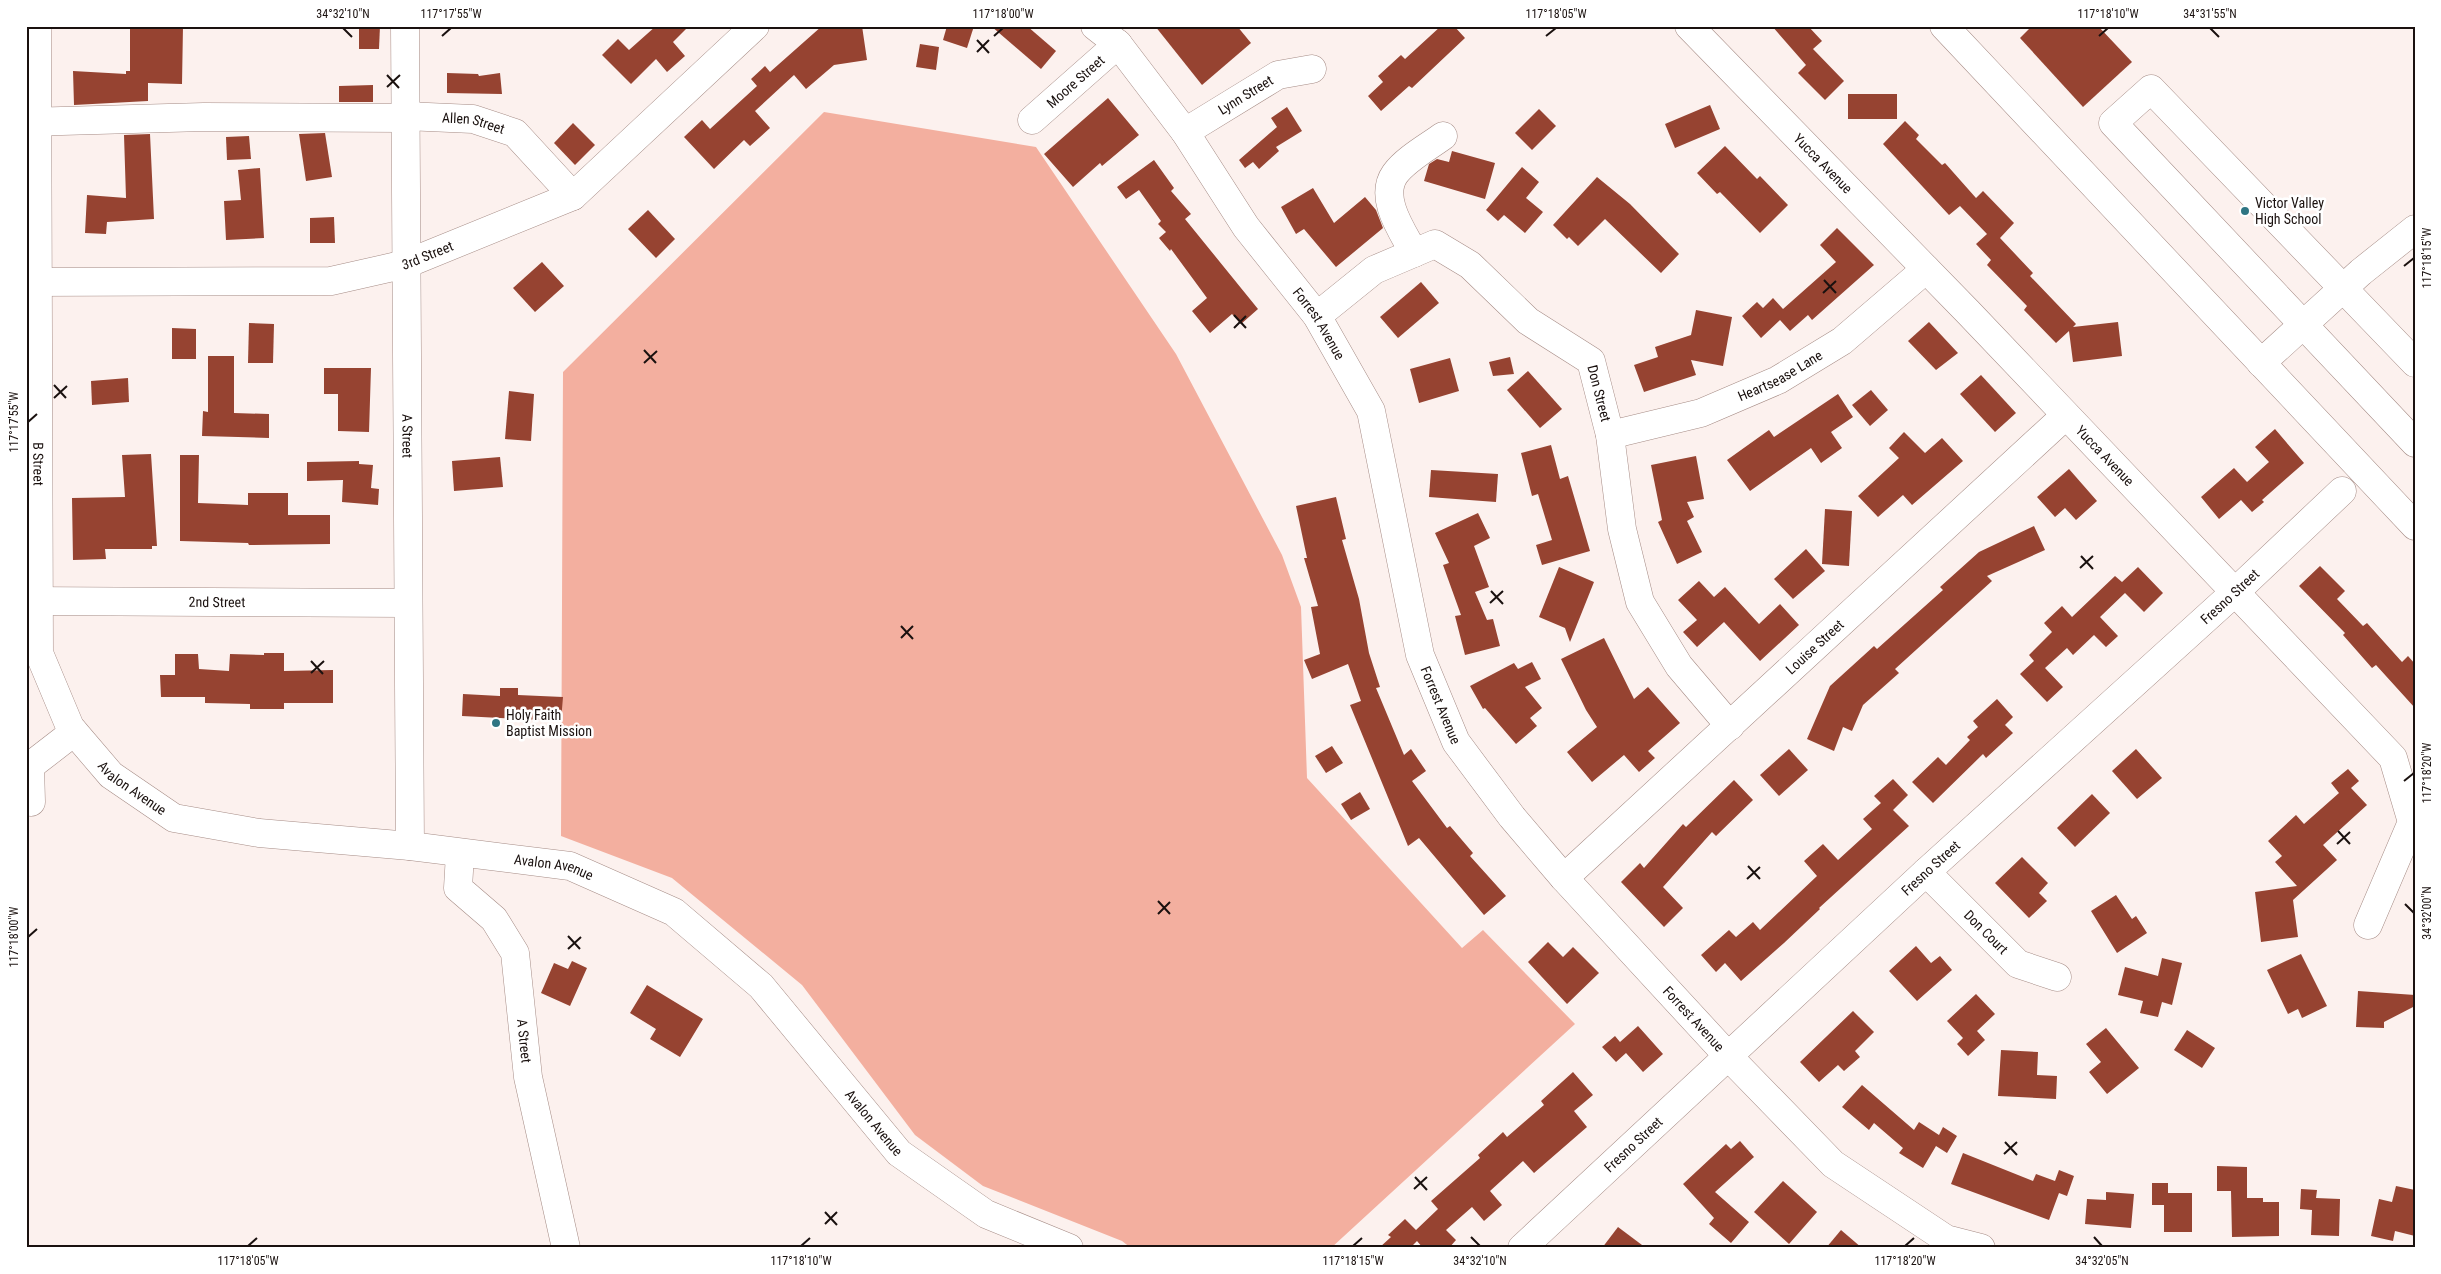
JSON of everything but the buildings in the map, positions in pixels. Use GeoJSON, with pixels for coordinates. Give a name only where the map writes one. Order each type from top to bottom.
{"type":"FeatureCollection","features":[{"type":"Feature","properties":{"kind":"street","name":"B Street"},"geometry":{"type":"LineString","coordinates":[[33,601],[32,122],[36,26]]}},
{"type":"Feature","properties":{"kind":"street","name":"A Street"},"geometry":{"type":"LineString","coordinates":[[404,26],[410,846]]}},
{"type":"Feature","properties":{"kind":"street","name":"3rd Street"},"geometry":{"type":"LineString","coordinates":[[32,282],[331,281],[406,264],[573,196],[755,26]]}},
{"type":"Feature","properties":{"kind":"street","name":"Forrest Avenue"},"geometry":{"type":"LineString","coordinates":[[1095,26],[1118,44],[1185,132],[1246,227],[1317,316],[1371,411],[1420,655],[1456,742],[1512,817],[1564,878],[1729,1057],[1833,1164],[1944,1243],[1980,1248]]}},
{"type":"Feature","properties":{"kind":"street","name":"Yucca Avenue"},"geometry":{"type":"LineString","coordinates":[[1690,26],[1926,269],[2393,758],[2412,822],[2368,924]]}},
{"type":"Feature","properties":{"kind":"street"},"geometry":{"type":"LineString","coordinates":[[1944,26],[2415,526]]}},
{"type":"Feature","properties":{"kind":"street","name":"Moore Street"},"geometry":{"type":"LineString","coordinates":[[1032,120],[1118,44]]}},
{"type":"Feature","properties":{"kind":"street","name":"Lynn Street"},"geometry":{"type":"LineString","coordinates":[[1185,132],[1278,75],[1312,69]]}},
{"type":"Feature","properties":{"kind":"street"},"geometry":{"type":"LineString","coordinates":[[2415,363],[2151,89],[2114,123],[2415,443]]}},
{"type":"Feature","properties":{"kind":"street","name":"Allen Street"},"geometry":{"type":"LineString","coordinates":[[32,122],[204,117],[473,119],[515,133],[573,196]]}},
{"type":"Feature","properties":{"kind":"street"},"geometry":{"type":"LineString","coordinates":[[1414,253],[1398,225],[1390,202],[1389,187],[1394,174],[1443,136]]}},
{"type":"Feature","properties":{"kind":"street"},"geometry":{"type":"LineString","coordinates":[[2261,363],[2342,289],[2415,229]]}},
{"type":"Feature","properties":{"kind":"street","name":"Don Street"},"geometry":{"type":"LineString","coordinates":[[1317,316],[1374,270],[1435,244],[1470,265],[1528,321],[1591,361],[1610,435],[1622,528],[1640,602],[1678,666],[1730,726]]}},
{"type":"Feature","properties":{"kind":"street","name":"Heartsease Lane"},"geometry":{"type":"LineString","coordinates":[[1610,435],[1700,413],[1778,380],[1842,341],[1926,269]]}},
{"type":"Feature","properties":{"kind":"street","name":"Louise Street"},"geometry":{"type":"LineString","coordinates":[[1564,878],[2065,416]]}},
{"type":"Feature","properties":{"kind":"street","name":"Fresno Street"},"geometry":{"type":"LineString","coordinates":[[1522,1248],[1926,872],[2234,593],[2342,491]]}},
{"type":"Feature","properties":{"kind":"street","name":"2nd Street"},"geometry":{"type":"LineString","coordinates":[[33,601],[408,603]]}},
{"type":"Feature","properties":{"kind":"street","name":"Avalon Avenue"},"geometry":{"type":"LineString","coordinates":[[33,601],[39,653],[70,727],[111,775],[174,818],[259,833],[410,846],[460,854],[570,866],[674,912],[761,986],[899,1153],[986,1214],[1069,1248]]}},
{"type":"Feature","properties":{"kind":"street"},"geometry":{"type":"LineString","coordinates":[[31,802],[28,766],[74,732]]}},
{"type":"Feature","properties":{"kind":"street","name":"A Street"},"geometry":{"type":"LineString","coordinates":[[460,854],[458,888],[494,918],[515,953],[528,1077],[566,1248]]}},
{"type":"Feature","properties":{"kind":"street","name":"Don Court"},"geometry":{"type":"LineString","coordinates":[[1926,872],[2018,964],[2057,977]]}},
{"type":"Feature","properties":{"kind":"shaded area"},"geometry":{"type":"Polygon","coordinates":[[[824,112],[1036,147],[1176,354],[1282,555],[1301,607],[1307,778],[1462,948],[1483,930],[1575,1024],[1331,1248],[1131,1248],[1122,1241],[983,1186],[915,1135],[802,985],[672,878],[561,836],[563,372],[824,112]]]}},
{"type":"Feature","properties":{"kind":"place","name":"Victor Valley High School"},"geometry":{"type":"Point","coordinates":[2245,211]}},
{"type":"Feature","properties":{"kind":"place","name":"Holy Faith Baptist Mission"},"geometry":{"type":"Point","coordinates":[496,723]}}]}
